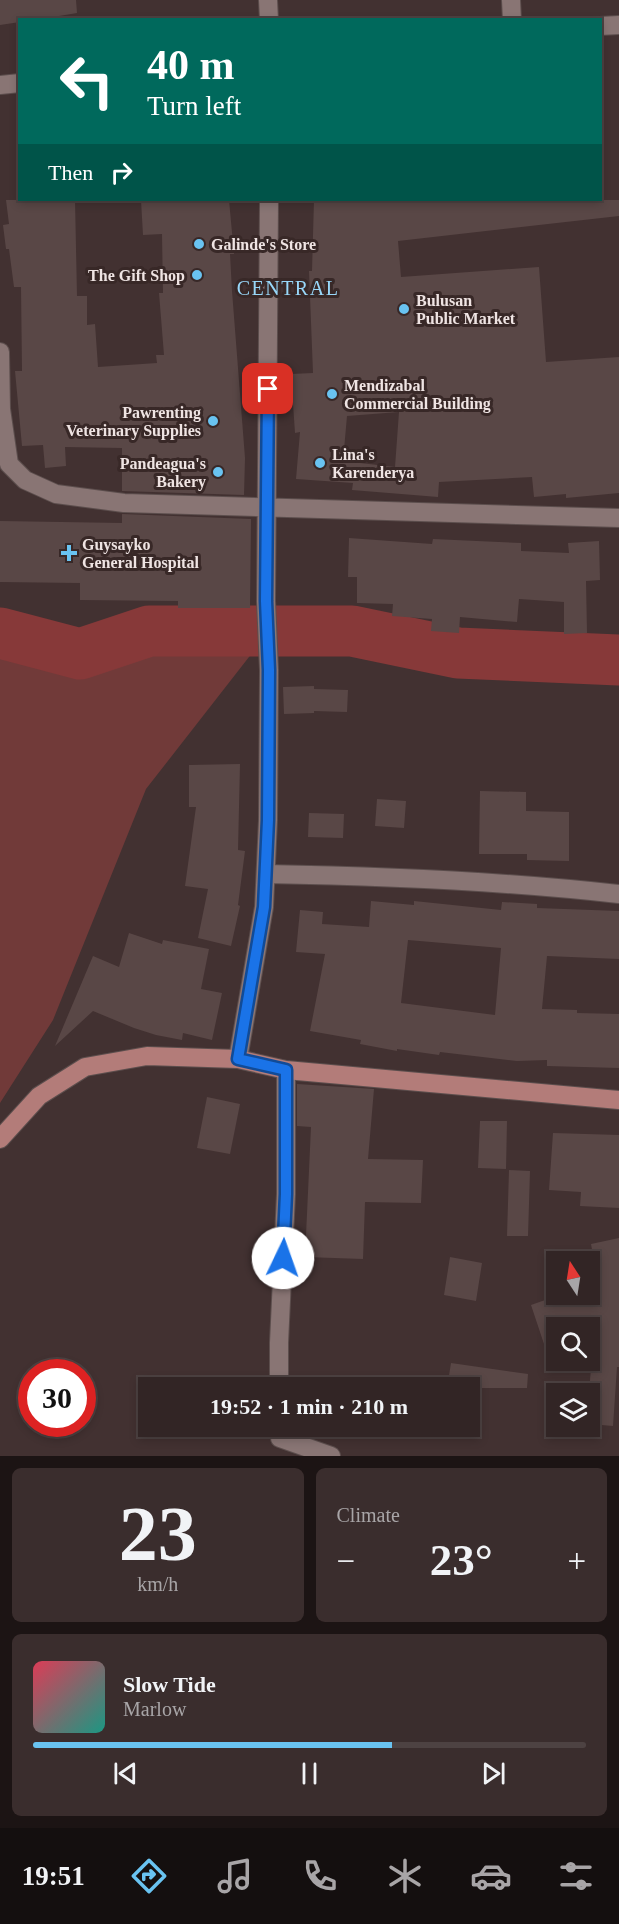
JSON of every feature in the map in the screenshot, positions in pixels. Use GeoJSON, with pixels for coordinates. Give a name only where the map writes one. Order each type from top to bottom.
{"type":"FeatureCollection","features":[{"type":"Feature","properties":{"kind":"main road"},"geometry":{"type":"LineString","coordinates":[[0,1138],[39,1096],[85,1067],[147,1056],[238,1059],[286,1070],[619,1100]]}},
{"type":"Feature","properties":{"kind":"street"},"geometry":{"type":"LineString","coordinates":[[268,0],[269,18]]}},
{"type":"Feature","properties":{"kind":"street"},"geometry":{"type":"LineString","coordinates":[[511,0],[512,18]]}},
{"type":"Feature","properties":{"kind":"street"},"geometry":{"type":"LineString","coordinates":[[602,26],[619,24]]}},
{"type":"Feature","properties":{"kind":"street"},"geometry":{"type":"LineString","coordinates":[[0,85],[18,83]]}},
{"type":"Feature","properties":{"kind":"street"},"geometry":{"type":"LineString","coordinates":[[238,1059],[264,907],[266,874],[269,670],[266,601],[269,201]]}},
{"type":"Feature","properties":{"kind":"street"},"geometry":{"type":"LineString","coordinates":[[0,352],[1,409],[9,464],[25,480],[56,494],[124,503],[619,518]]}},
{"type":"Feature","properties":{"kind":"street"},"geometry":{"type":"LineString","coordinates":[[266,874],[451,880],[619,894]]}},
{"type":"Feature","properties":{"kind":"street"},"geometry":{"type":"LineString","coordinates":[[279,1377],[286,1194],[286,1070]]}},
{"type":"Feature","properties":{"kind":"street"},"geometry":{"type":"LineString","coordinates":[[280,1437],[331,1456]]}},
{"type":"Feature","properties":{"kind":"shaded area"},"geometry":{"type":"Polygon","coordinates":[[[153,641],[260,643],[146,789],[53,1020],[0,1103],[0,646],[82,668],[153,641]]]}},
{"type":"Feature","properties":{"kind":"building"},"geometry":{"type":"Polygon","coordinates":[[[0,0],[76,0],[77,13],[47,18],[18,18],[18,22],[0,25],[0,0]]]}},
{"type":"Feature","properties":{"kind":"building"},"geometry":{"type":"Polygon","coordinates":[[[6,200],[75,201],[77,296],[87,296],[87,325],[95,324],[98,367],[157,363],[156,355],[164,355],[159,293],[163,293],[162,234],[143,235],[141,201],[229,201],[234,254],[230,254],[232,291],[245,458],[244,495],[122,491],[122,448],[65,447],[66,466],[45,468],[43,445],[22,446],[15,371],[22,371],[21,287],[14,287],[9,249],[6,249],[3,225],[9,224],[6,200]]]}},
{"type":"Feature","properties":{"kind":"building"},"geometry":{"type":"Polygon","coordinates":[[[619,200],[619,216],[398,241],[401,277],[539,267],[546,362],[619,357],[619,493],[566,498],[566,494],[534,497],[532,477],[439,482],[438,497],[352,490],[353,483],[296,479],[300,432],[295,433],[291,374],[313,373],[309,271],[312,271],[314,201],[619,200]],[[399,412],[347,416],[343,461],[395,467],[399,412]]]}},
{"type":"Feature","properties":{"kind":"building"},"geometry":{"type":"Polygon","coordinates":[[[122,514],[251,519],[250,608],[178,608],[178,601],[80,600],[80,583],[0,582],[0,521],[122,523],[122,514]]]}},
{"type":"Feature","properties":{"kind":"building"},"geometry":{"type":"Polygon","coordinates":[[[349,538],[432,544],[433,539],[521,543],[521,551],[569,553],[568,543],[599,541],[600,580],[586,581],[587,633],[564,634],[564,602],[519,599],[517,622],[460,617],[459,633],[431,631],[432,619],[392,616],[393,604],[357,603],[357,577],[348,577],[349,538]]]}},
{"type":"Feature","properties":{"kind":"building"},"geometry":{"type":"Polygon","coordinates":[[[314,686],[314,689],[348,690],[347,712],[314,711],[314,713],[284,714],[283,687],[314,686]]]}},
{"type":"Feature","properties":{"kind":"building"},"geometry":{"type":"Polygon","coordinates":[[[240,764],[238,850],[245,851],[238,905],[240,906],[231,946],[198,938],[208,889],[185,886],[196,807],[189,807],[189,765],[240,764]]]}},
{"type":"Feature","properties":{"kind":"building"},"geometry":{"type":"Polygon","coordinates":[[[480,791],[526,792],[526,811],[569,812],[569,861],[527,860],[527,854],[479,854],[480,791]]]}},
{"type":"Feature","properties":{"kind":"building"},"geometry":{"type":"Polygon","coordinates":[[[377,799],[406,801],[404,828],[375,826],[377,799]]]}},
{"type":"Feature","properties":{"kind":"building"},"geometry":{"type":"Polygon","coordinates":[[[309,813],[344,814],[343,838],[308,837],[309,813]]]}},
{"type":"Feature","properties":{"kind":"building"},"geometry":{"type":"Polygon","coordinates":[[[371,901],[414,905],[414,901],[501,910],[502,902],[537,904],[537,908],[619,911],[619,959],[547,956],[542,1009],[619,1014],[619,1068],[547,1066],[547,1060],[517,1061],[440,1052],[439,1055],[397,1049],[397,1051],[360,1044],[361,1040],[310,1031],[325,954],[296,952],[300,910],[323,912],[322,924],[369,927],[371,901]],[[408,940],[401,1003],[495,1015],[501,948],[408,940]]]}},
{"type":"Feature","properties":{"kind":"building"},"geometry":{"type":"Polygon","coordinates":[[[129,933],[162,944],[163,940],[209,949],[201,989],[222,993],[212,1040],[183,1033],[182,1040],[156,1035],[93,1011],[55,1046],[93,956],[119,967],[129,933]]]}},
{"type":"Feature","properties":{"kind":"building"},"geometry":{"type":"Polygon","coordinates":[[[297,1084],[374,1089],[368,1159],[423,1160],[421,1203],[365,1202],[363,1259],[305,1257],[311,1127],[297,1126],[297,1084]]]}},
{"type":"Feature","properties":{"kind":"building"},"geometry":{"type":"Polygon","coordinates":[[[207,1097],[240,1104],[230,1154],[197,1148],[207,1097]]]}},
{"type":"Feature","properties":{"kind":"building"},"geometry":{"type":"Polygon","coordinates":[[[480,1121],[507,1121],[506,1169],[478,1168],[480,1121]]]}},
{"type":"Feature","properties":{"kind":"building"},"geometry":{"type":"Polygon","coordinates":[[[553,1133],[619,1135],[619,1208],[580,1206],[581,1192],[549,1190],[553,1133]]]}},
{"type":"Feature","properties":{"kind":"building"},"geometry":{"type":"Polygon","coordinates":[[[509,1170],[530,1171],[528,1236],[507,1236],[509,1170]]]}},
{"type":"Feature","properties":{"kind":"building"},"geometry":{"type":"Polygon","coordinates":[[[619,1238],[619,1367],[617,1367],[613,1426],[600,1425],[600,1383],[590,1383],[591,1371],[600,1371],[600,1317],[546,1317],[546,1350],[531,1305],[546,1300],[546,1305],[600,1305],[600,1251],[592,1251],[591,1244],[619,1238]]]}},
{"type":"Feature","properties":{"kind":"building"},"geometry":{"type":"Polygon","coordinates":[[[450,1257],[482,1263],[476,1301],[444,1295],[450,1257]]]}},
{"type":"Feature","properties":{"kind":"building"},"geometry":{"type":"Polygon","coordinates":[[[451,1363],[528,1374],[527,1388],[480,1388],[480,1377],[449,1377],[451,1363]]]}},
{"type":"Feature","properties":{"kind":"waterway"},"geometry":{"type":"LineString","coordinates":[[0,633],[80,654],[149,631],[352,631],[458,653],[619,660]]}},
{"type":"Feature","properties":{"kind":"place","name":"Galinde's Store"},"geometry":{"type":"Point","coordinates":[199,244]}},
{"type":"Feature","properties":{"kind":"place","name":"The Gift Shop"},"geometry":{"type":"Point","coordinates":[197,275]}},
{"type":"Feature","properties":{"kind":"place","name":"Bulusan Public Market"},"geometry":{"type":"Point","coordinates":[404,309]}},
{"type":"Feature","properties":{"kind":"place","name":"Mendizabal Commercial Building"},"geometry":{"type":"Point","coordinates":[332,394]}},
{"type":"Feature","properties":{"kind":"place","name":"Pawrenting Veterinary Supplies"},"geometry":{"type":"Point","coordinates":[213,421]}},
{"type":"Feature","properties":{"kind":"place","name":"Lina's Karenderya"},"geometry":{"type":"Point","coordinates":[320,463]}},
{"type":"Feature","properties":{"kind":"place","name":"Pandeagua's Bakery"},"geometry":{"type":"Point","coordinates":[218,472]}},
{"type":"Feature","properties":{"kind":"place","name":"Guysayko General Hospital"},"geometry":{"type":"Point","coordinates":[69,553]}},
{"type":"Feature","properties":{"kind":"district","name":"CENTRAL"},"geometry":{"type":"Point","coordinates":[288,288]}},
{"type":"Feature","properties":{"kind":"route"},"geometry":{"type":"LineString","coordinates":[[268,389],[266,601],[269,670],[268,820],[264,907],[238,1059],[286,1070],[286,1194],[283,1258]]}}]}
